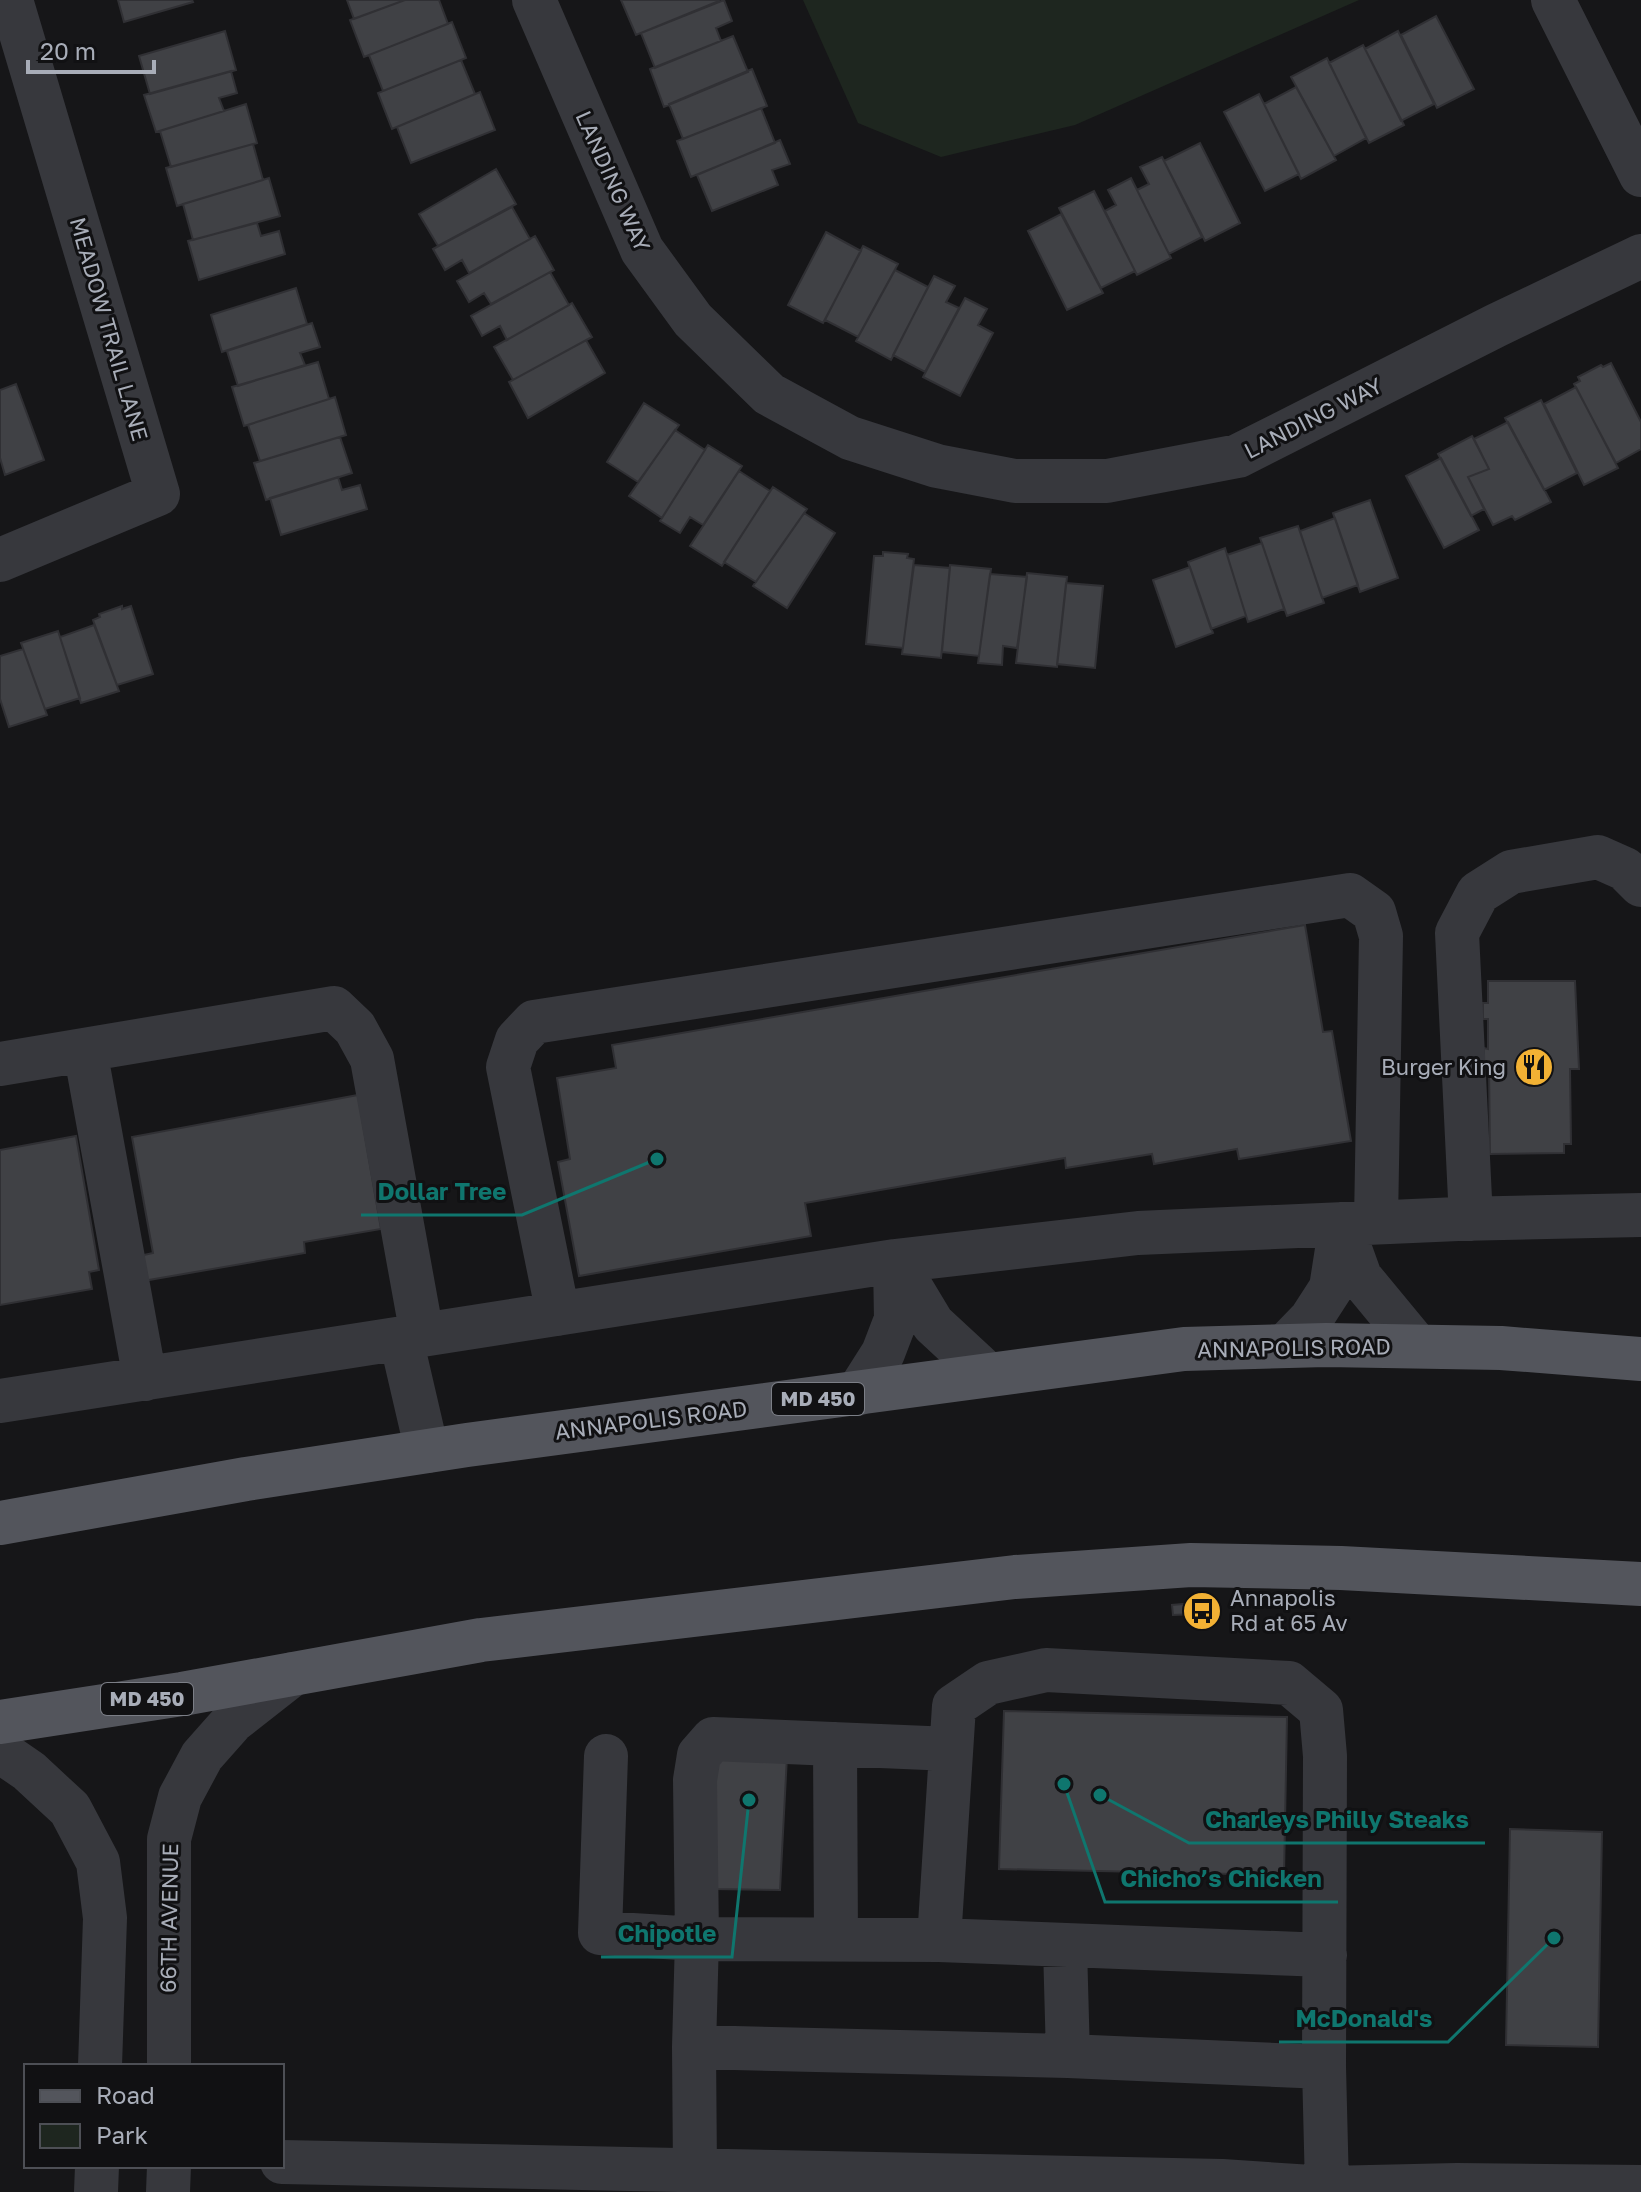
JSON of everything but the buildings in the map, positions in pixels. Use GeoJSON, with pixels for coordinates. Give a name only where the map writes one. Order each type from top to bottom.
{"type":"FeatureCollection","features":[{"type":"Feature","properties":{"kind":"main road","name":"ANNAPOLIS ROAD"},"geometry":{"type":"LineString","coordinates":[[0,1523],[246,1479],[427,1451],[1184,1349],[1417,1346],[1501,1348],[1641,1359]]}},
{"type":"Feature","properties":{"kind":"main road","name":"MD 450"},"geometry":{"type":"LineString","coordinates":[[0,1722],[481,1640],[1015,1577],[1191,1565],[1356,1568],[1641,1584]]}},
{"type":"Feature","properties":{"kind":"street","name":"MEADOW TRAIL LANE"},"geometry":{"type":"LineString","coordinates":[[0,560],[158,494],[11,0]]}},
{"type":"Feature","properties":{"kind":"street","name":"LANDING WAY"},"geometry":{"type":"LineString","coordinates":[[534,0],[642,250],[693,320],[769,394],[850,438],[937,466],[1015,481],[1107,481],[1238,456],[1641,256]]}},
{"type":"Feature","properties":{"kind":"street"},"geometry":{"type":"LineString","coordinates":[[1553,0],[1641,175]]}},
{"type":"Feature","properties":{"kind":"street"},"geometry":{"type":"LineString","coordinates":[[1471,1219],[1457,933],[1478,893],[1511,872],[1598,857],[1625,869],[1641,885]]}},
{"type":"Feature","properties":{"kind":"street"},"geometry":{"type":"LineString","coordinates":[[558,1314],[508,1067],[517,1040],[534,1022],[1350,895],[1374,912],[1381,936],[1359,1223],[1360,1277],[1417,1346]]}},
{"type":"Feature","properties":{"kind":"street"},"geometry":{"type":"LineString","coordinates":[[0,1064],[334,1008],[355,1028],[372,1059],[427,1451]]}},
{"type":"Feature","properties":{"kind":"street"},"geometry":{"type":"LineString","coordinates":[[85,1050],[145,1379]]}},
{"type":"Feature","properties":{"kind":"street"},"geometry":{"type":"LineString","coordinates":[[0,1401],[895,1261],[1138,1233],[1641,1215]]}},
{"type":"Feature","properties":{"kind":"street"},"geometry":{"type":"LineString","coordinates":[[1285,1346],[1311,1319],[1331,1288],[1359,1223]]}},
{"type":"Feature","properties":{"kind":"street"},"geometry":{"type":"LineString","coordinates":[[895,1261],[933,1324],[987,1374]]}},
{"type":"Feature","properties":{"kind":"street"},"geometry":{"type":"LineString","coordinates":[[857,1394],[883,1353],[896,1319],[895,1261]]}},
{"type":"Feature","properties":{"kind":"street"},"geometry":{"type":"LineString","coordinates":[[939,1940],[954,1706],[988,1683],[1046,1670],[1289,1683],[1321,1710],[1325,1756],[1324,2067],[1327,2188]]}},
{"type":"Feature","properties":{"kind":"street","name":"66TH AVENUE"},"geometry":{"type":"LineString","coordinates":[[169,2064],[169,1839],[180,1797],[202,1756],[233,1721],[293,1674]]}},
{"type":"Feature","properties":{"kind":"street"},"geometry":{"type":"LineString","coordinates":[[695,2172],[695,1780],[699,1755],[713,1739],[951,1749]]}},
{"type":"Feature","properties":{"kind":"street"},"geometry":{"type":"LineString","coordinates":[[835,1744],[836,1939]]}},
{"type":"Feature","properties":{"kind":"street"},"geometry":{"type":"LineString","coordinates":[[0,1751],[29,1771],[70,1809],[98,1862],[105,1918],[100,2064]]}},
{"type":"Feature","properties":{"kind":"street"},"geometry":{"type":"LineString","coordinates":[[606,1756],[600,1933],[697,1939],[939,1940],[1325,1955]]}},
{"type":"Feature","properties":{"kind":"street"},"geometry":{"type":"LineString","coordinates":[[1065,1947],[1068,2056]]}},
{"type":"Feature","properties":{"kind":"street"},"geometry":{"type":"LineString","coordinates":[[694,2047],[1068,2056],[1324,2067]]}},
{"type":"Feature","properties":{"kind":"street"},"geometry":{"type":"LineString","coordinates":[[284,2162],[1222,2181],[1327,2188],[1457,2185],[1641,2187]]}},
{"type":"Feature","properties":{"kind":"street"},"geometry":{"type":"LineString","coordinates":[[96,2192],[97,2168]]}},
{"type":"Feature","properties":{"kind":"street"},"geometry":{"type":"LineString","coordinates":[[168,2192],[169,2168]]}},
{"type":"Feature","properties":{"kind":"green space"},"geometry":{"type":"Polygon","coordinates":[[[803,0],[1359,0],[1075,125],[941,157],[858,123],[803,0]]]}},
{"type":"Feature","properties":{"kind":"place","name":"Burger King"},"geometry":{"type":"Point","coordinates":[1534,1067]}},
{"type":"Feature","properties":{"kind":"place","name":"Dollar Tree"},"geometry":{"type":"Point","coordinates":[657,1159]}},
{"type":"Feature","properties":{"kind":"place","name":"Annapolis Rd at 65 Av"},"geometry":{"type":"Point","coordinates":[1202,1611]}},
{"type":"Feature","properties":{"kind":"place","name":"Chicho’s Chicken"},"geometry":{"type":"Point","coordinates":[1064,1784]}},
{"type":"Feature","properties":{"kind":"place","name":"Charleys Philly Steaks"},"geometry":{"type":"Point","coordinates":[1100,1795]}},
{"type":"Feature","properties":{"kind":"place","name":"Chipotle"},"geometry":{"type":"Point","coordinates":[749,1800]}},
{"type":"Feature","properties":{"kind":"place","name":"McDonald's"},"geometry":{"type":"Point","coordinates":[1554,1938]}}]}
